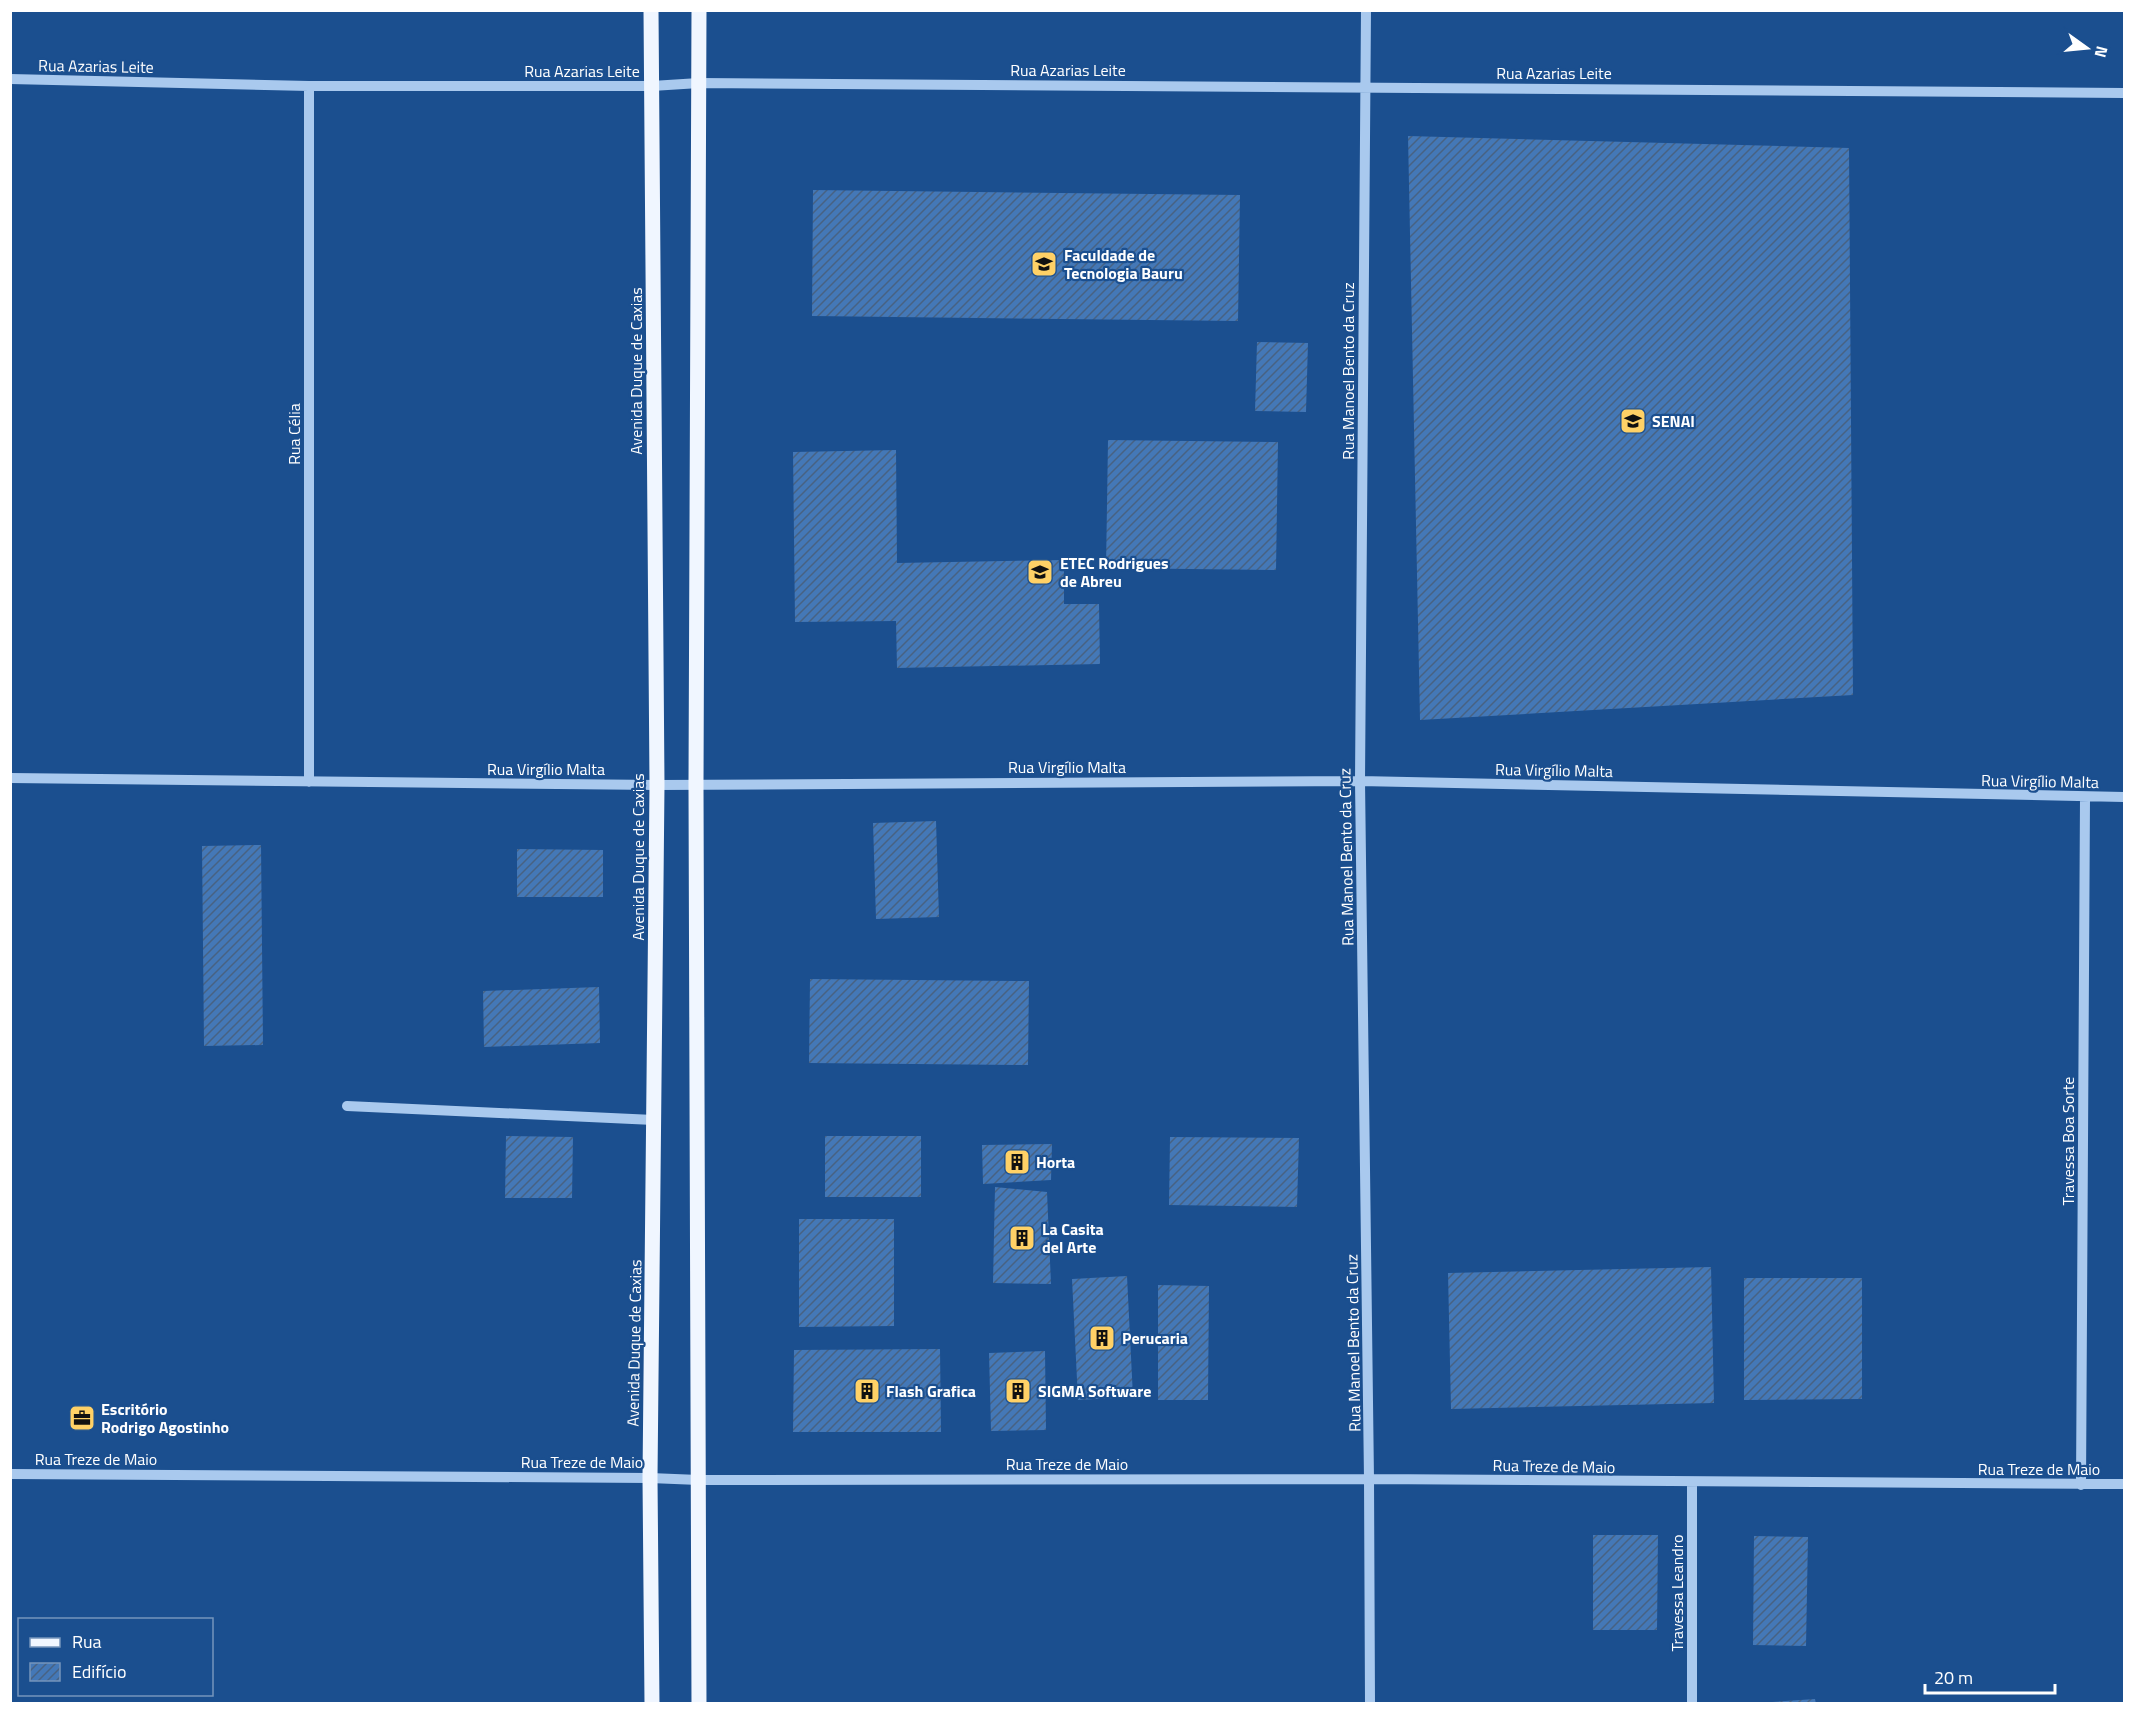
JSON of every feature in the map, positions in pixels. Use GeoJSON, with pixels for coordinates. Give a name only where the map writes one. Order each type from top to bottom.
{"type":"FeatureCollection","features":[{"type":"Feature","properties":{"kind":"main road","name":"Avenida Duque de Caxias"},"geometry":{"type":"LineString","coordinates":[[651,10],[657,785],[650,1478],[652,1704]]}},
{"type":"Feature","properties":{"kind":"main road"},"geometry":{"type":"LineString","coordinates":[[699,10],[696,785],[699,1704]]}},
{"type":"Feature","properties":{"kind":"street","name":"Rua Manoel Bento da Cruz"},"geometry":{"type":"LineString","coordinates":[[1366,10],[1360,781],[1370,1704]]}},
{"type":"Feature","properties":{"kind":"street","name":"Rua Azarias Leite"},"geometry":{"type":"LineString","coordinates":[[10,79],[309,86],[652,86],[699,83],[2124,93]]}},
{"type":"Feature","properties":{"kind":"street","name":"Rua Célia"},"geometry":{"type":"LineString","coordinates":[[309,86],[309,782]]}},
{"type":"Feature","properties":{"kind":"street","name":"Rua Virgílio Malta"},"geometry":{"type":"LineString","coordinates":[[10,778],[657,785],[1360,781],[2085,798],[2124,797]]}},
{"type":"Feature","properties":{"kind":"street","name":"Travessa Boa Sorte"},"geometry":{"type":"LineString","coordinates":[[2081,1485],[2085,798]]}},
{"type":"Feature","properties":{"kind":"street"},"geometry":{"type":"LineString","coordinates":[[348,1106],[654,1119]]}},
{"type":"Feature","properties":{"kind":"street","name":"Rua Treze de Maio"},"geometry":{"type":"LineString","coordinates":[[10,1474],[699,1480],[1369,1479],[2124,1484]]}},
{"type":"Feature","properties":{"kind":"street","name":"Travessa Leandro"},"geometry":{"type":"LineString","coordinates":[[1692,1482],[1692,1704]]}},
{"type":"Feature","properties":{"kind":"building","name":"SENAI"},"geometry":{"type":"Polygon","coordinates":[[[1408,136],[1849,148],[1853,695],[1420,720],[1408,136]]]}},
{"type":"Feature","properties":{"kind":"building"},"geometry":{"type":"Polygon","coordinates":[[[813,190],[1240,195],[1238,321],[812,316],[813,190]]]}},
{"type":"Feature","properties":{"kind":"building"},"geometry":{"type":"Polygon","coordinates":[[[1257,342],[1308,343],[1306,412],[1255,411],[1257,342]]]}},
{"type":"Feature","properties":{"kind":"building"},"geometry":{"type":"Polygon","coordinates":[[[1108,440],[1278,442],[1276,570],[1106,568],[1108,440]]]}},
{"type":"Feature","properties":{"kind":"building"},"geometry":{"type":"Polygon","coordinates":[[[896,450],[897,563],[1064,560],[1064,604],[1099,604],[1100,664],[897,668],[896,621],[795,622],[793,452],[896,450]]]}},
{"type":"Feature","properties":{"kind":"building"},"geometry":{"type":"Polygon","coordinates":[[[936,821],[939,917],[876,919],[873,823],[936,821]]]}},
{"type":"Feature","properties":{"kind":"building"},"geometry":{"type":"Polygon","coordinates":[[[261,845],[263,1045],[204,1046],[202,846],[261,845]]]}},
{"type":"Feature","properties":{"kind":"building"},"geometry":{"type":"Polygon","coordinates":[[[517,849],[603,850],[603,897],[517,897],[517,849]]]}},
{"type":"Feature","properties":{"kind":"building"},"geometry":{"type":"Polygon","coordinates":[[[810,979],[1029,981],[1028,1065],[809,1063],[810,979]]]}},
{"type":"Feature","properties":{"kind":"building"},"geometry":{"type":"Polygon","coordinates":[[[599,987],[600,1043],[484,1047],[483,991],[599,987]]]}},
{"type":"Feature","properties":{"kind":"building"},"geometry":{"type":"Polygon","coordinates":[[[506,1136],[573,1137],[572,1198],[505,1198],[506,1136]]]}},
{"type":"Feature","properties":{"kind":"building"},"geometry":{"type":"Polygon","coordinates":[[[825,1136],[921,1136],[921,1197],[825,1197],[825,1136]]]}},
{"type":"Feature","properties":{"kind":"building"},"geometry":{"type":"Polygon","coordinates":[[[1170,1137],[1299,1138],[1297,1207],[1169,1205],[1170,1137]]]}},
{"type":"Feature","properties":{"kind":"building","name":"Horta"},"geometry":{"type":"Polygon","coordinates":[[[1052,1144],[1051,1180],[983,1184],[982,1145],[1052,1144]]]}},
{"type":"Feature","properties":{"kind":"building","name":"La Casita del Arte"},"geometry":{"type":"Polygon","coordinates":[[[995,1187],[1047,1192],[1051,1284],[993,1283],[995,1187]]]}},
{"type":"Feature","properties":{"kind":"building"},"geometry":{"type":"Polygon","coordinates":[[[799,1219],[894,1219],[894,1326],[799,1327],[799,1219]]]}},
{"type":"Feature","properties":{"kind":"building"},"geometry":{"type":"Polygon","coordinates":[[[1711,1267],[1714,1403],[1451,1409],[1448,1273],[1711,1267]]]}},
{"type":"Feature","properties":{"kind":"building","name":"Perucaria"},"geometry":{"type":"Polygon","coordinates":[[[1127,1276],[1133,1397],[1078,1400],[1072,1279],[1127,1276]]]}},
{"type":"Feature","properties":{"kind":"building"},"geometry":{"type":"Polygon","coordinates":[[[1744,1278],[1862,1278],[1862,1399],[1744,1400],[1744,1278]]]}},
{"type":"Feature","properties":{"kind":"building"},"geometry":{"type":"Polygon","coordinates":[[[1158,1285],[1209,1286],[1208,1400],[1158,1400],[1158,1285]]]}},
{"type":"Feature","properties":{"kind":"building","name":"Flash Grafica"},"geometry":{"type":"Polygon","coordinates":[[[940,1349],[941,1432],[793,1432],[794,1350],[940,1349]]]}},
{"type":"Feature","properties":{"kind":"building","name":"SIGMA Software"},"geometry":{"type":"Polygon","coordinates":[[[1045,1351],[1046,1430],[991,1431],[989,1353],[1045,1351]]]}},
{"type":"Feature","properties":{"kind":"building"},"geometry":{"type":"Polygon","coordinates":[[[1593,1535],[1658,1535],[1657,1630],[1593,1630],[1593,1535]]]}},
{"type":"Feature","properties":{"kind":"building"},"geometry":{"type":"Polygon","coordinates":[[[1754,1536],[1808,1537],[1806,1646],[1753,1645],[1754,1536]]]}},
{"type":"Feature","properties":{"kind":"building"},"geometry":{"type":"Polygon","coordinates":[[[1815,1699],[1816,1704],[1772,1704],[1772,1702],[1815,1699]]]}},
{"type":"Feature","properties":{"kind":"place","name":"Faculdade de Tecnologia Bauru"},"geometry":{"type":"Point","coordinates":[1044,264]}},
{"type":"Feature","properties":{"kind":"place","name":"SENAI"},"geometry":{"type":"Point","coordinates":[1633,421]}},
{"type":"Feature","properties":{"kind":"place","name":"ETEC Rodrigues de Abreu"},"geometry":{"type":"Point","coordinates":[1040,572]}},
{"type":"Feature","properties":{"kind":"place","name":"Horta"},"geometry":{"type":"Point","coordinates":[1017,1162]}},
{"type":"Feature","properties":{"kind":"place","name":"La Casita del Arte"},"geometry":{"type":"Point","coordinates":[1022,1238]}},
{"type":"Feature","properties":{"kind":"place","name":"Perucaria"},"geometry":{"type":"Point","coordinates":[1102,1338]}},
{"type":"Feature","properties":{"kind":"place","name":"Flash Grafica"},"geometry":{"type":"Point","coordinates":[867,1391]}},
{"type":"Feature","properties":{"kind":"place","name":"SIGMA Software"},"geometry":{"type":"Point","coordinates":[1018,1391]}},
{"type":"Feature","properties":{"kind":"place","name":"Escritório Rodrigo Agostinho"},"geometry":{"type":"Point","coordinates":[82,1418]}}]}
